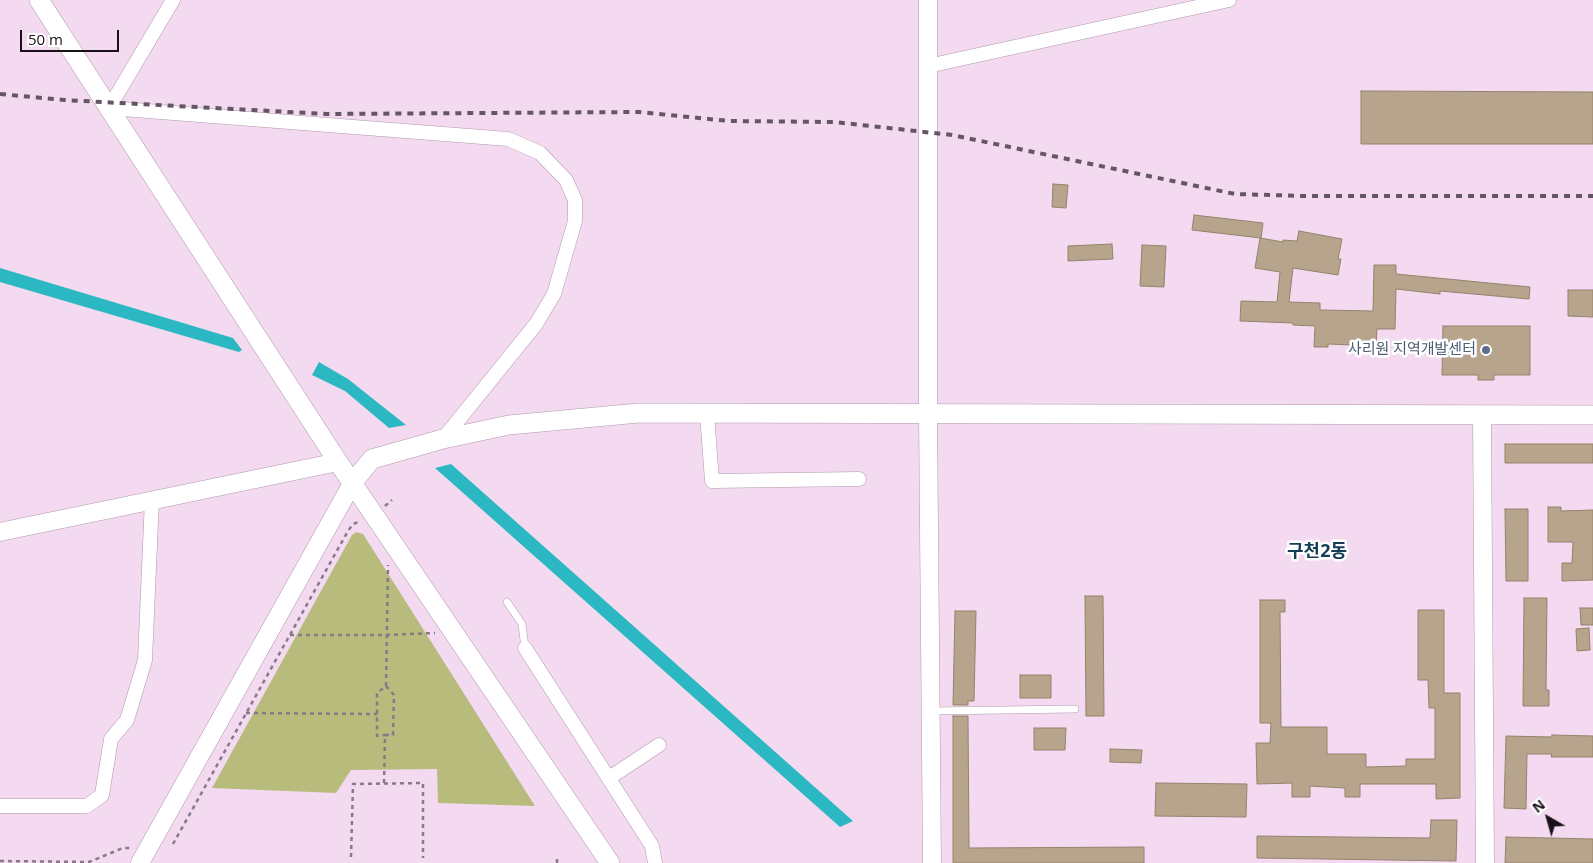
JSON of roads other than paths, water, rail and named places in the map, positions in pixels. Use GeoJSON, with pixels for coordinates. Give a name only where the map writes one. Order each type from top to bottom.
{"type":"FeatureCollection","features":[{"type":"Feature","properties":{"kind":"main road"},"geometry":{"type":"LineString","coordinates":[[39,0],[338,462],[610,863]]}},
{"type":"Feature","properties":{"kind":"main road"},"geometry":{"type":"LineString","coordinates":[[353,482],[372,459],[443,439],[509,425],[639,413],[1593,415]]}},
{"type":"Feature","properties":{"kind":"street"},"geometry":{"type":"LineString","coordinates":[[173,0],[109,108],[508,139],[540,153],[566,180],[574,200],[575,220],[554,294],[536,324],[443,439]]}},
{"type":"Feature","properties":{"kind":"street"},"geometry":{"type":"LineString","coordinates":[[928,0],[928,415],[932,863]]}},
{"type":"Feature","properties":{"kind":"street"},"geometry":{"type":"LineString","coordinates":[[928,66],[1229,0]]}},
{"type":"Feature","properties":{"kind":"street"},"geometry":{"type":"LineString","coordinates":[[708,414],[712,481],[859,479]]}},
{"type":"Feature","properties":{"kind":"street"},"geometry":{"type":"LineString","coordinates":[[1482,415],[1485,863]]}},
{"type":"Feature","properties":{"kind":"street"},"geometry":{"type":"LineString","coordinates":[[0,532],[338,462]]}},
{"type":"Feature","properties":{"kind":"street"},"geometry":{"type":"LineString","coordinates":[[140,863],[353,482]]}},
{"type":"Feature","properties":{"kind":"street"},"geometry":{"type":"LineString","coordinates":[[0,806],[87,806],[102,795],[111,739],[127,720],[145,660],[152,499]]}},
{"type":"Feature","properties":{"kind":"street"},"geometry":{"type":"LineString","coordinates":[[525,648],[652,846],[655,863]]}},
{"type":"Feature","properties":{"kind":"street"},"geometry":{"type":"LineString","coordinates":[[608,778],[659,745]]}},
{"type":"Feature","properties":{"kind":"lane"},"geometry":{"type":"LineString","coordinates":[[507,602],[522,624],[525,648]]}},
{"type":"Feature","properties":{"kind":"lane"},"geometry":{"type":"LineString","coordinates":[[930,711],[1075,709]]}},
{"type":"Feature","properties":{"kind":"water"},"geometry":{"type":"Polygon","coordinates":[[[0,268],[233,338],[242,350],[239,352],[0,282],[0,268]]]}},
{"type":"Feature","properties":{"kind":"water"},"geometry":{"type":"Polygon","coordinates":[[[319,362],[348,379],[406,425],[389,428],[345,391],[312,375],[319,362]]]}},
{"type":"Feature","properties":{"kind":"water"},"geometry":{"type":"Polygon","coordinates":[[[451,464],[853,821],[840,827],[435,468],[451,464]]]}},
{"type":"Feature","properties":{"kind":"railway"},"geometry":{"type":"LineString","coordinates":[[0,94],[64,100],[327,114],[639,112],[729,121],[834,122],[952,135],[1235,194],[1304,196],[1593,196]]}},
{"type":"Feature","properties":{"kind":"place","name":"사리원 지역개발센터"},"geometry":{"type":"Point","coordinates":[1486,350]}},
{"type":"Feature","properties":{"kind":"district","name":"구천2동"},"geometry":{"type":"Point","coordinates":[1317,552]}}]}
